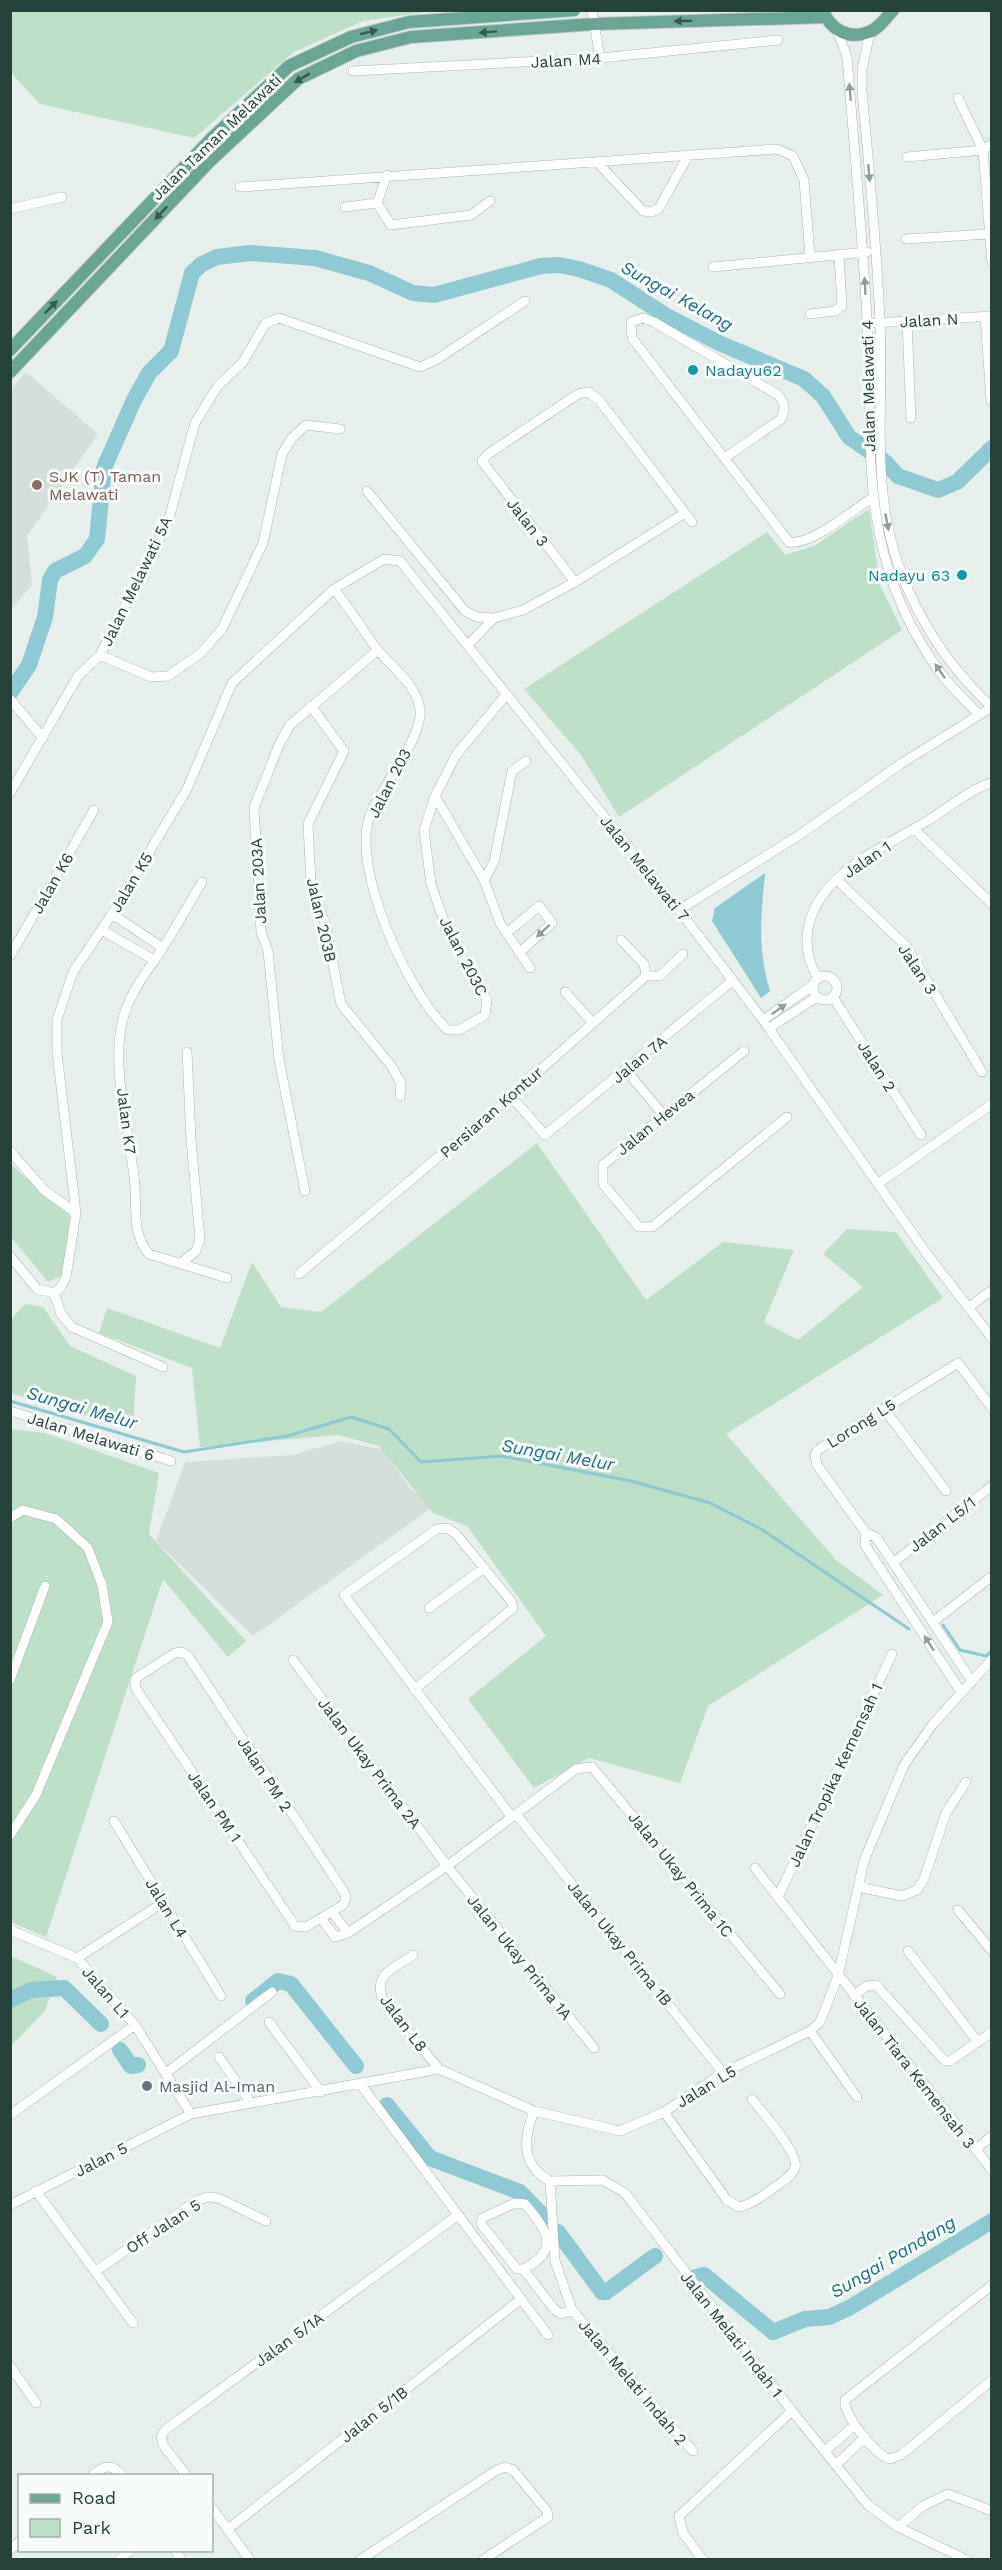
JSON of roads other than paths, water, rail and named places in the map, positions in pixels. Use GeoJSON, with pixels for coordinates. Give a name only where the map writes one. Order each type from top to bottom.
{"type":"FeatureCollection","features":[{"type":"Feature","properties":{"kind":"main road","name":"Jalan Taman Melawati"},"geometry":{"type":"LineString","coordinates":[[10,350],[212,138],[290,66],[351,37],[409,22],[574,10]]}},
{"type":"Feature","properties":{"kind":"main road"},"geometry":{"type":"LineString","coordinates":[[824,14],[837,30],[847,34],[870,32],[894,10]]}},
{"type":"Feature","properties":{"kind":"main road","name":"Jalan Taman Melawati"},"geometry":{"type":"LineString","coordinates":[[10,372],[209,162],[298,79],[356,51],[411,37],[594,24],[824,14]]}},
{"type":"Feature","properties":{"kind":"street"},"geometry":{"type":"LineString","coordinates":[[592,10],[600,58]]}},
{"type":"Feature","properties":{"kind":"street","name":"Jalan Melawati 4"},"geometry":{"type":"LineString","coordinates":[[837,30],[847,57],[867,324],[867,429],[872,498],[880,547],[899,601],[941,673],[979,715]]}},
{"type":"Feature","properties":{"kind":"street","name":"Jalan Melawati 4"},"geometry":{"type":"LineString","coordinates":[[870,32],[862,70],[862,91],[880,323],[884,508],[891,545],[901,574],[939,645],[970,687],[992,707]]}},
{"type":"Feature","properties":{"kind":"street","name":"Jalan M4"},"geometry":{"type":"LineString","coordinates":[[353,71],[600,58],[778,40]]}},
{"type":"Feature","properties":{"kind":"street"},"geometry":{"type":"LineString","coordinates":[[958,98],[983,150],[992,263]]}},
{"type":"Feature","properties":{"kind":"street"},"geometry":{"type":"LineString","coordinates":[[907,157],[983,150],[992,144]]}},
{"type":"Feature","properties":{"kind":"street"},"geometry":{"type":"LineString","coordinates":[[240,187],[777,149],[793,156],[804,180],[810,258]]}},
{"type":"Feature","properties":{"kind":"street"},"geometry":{"type":"LineString","coordinates":[[597,162],[643,210],[652,212],[659,208],[688,156]]}},
{"type":"Feature","properties":{"kind":"street"},"geometry":{"type":"LineString","coordinates":[[377,203],[387,175]]}},
{"type":"Feature","properties":{"kind":"street"},"geometry":{"type":"LineString","coordinates":[[10,209],[62,197]]}},
{"type":"Feature","properties":{"kind":"street"},"geometry":{"type":"LineString","coordinates":[[377,203],[391,225],[471,215],[490,201]]}},
{"type":"Feature","properties":{"kind":"street"},"geometry":{"type":"LineString","coordinates":[[345,207],[377,203]]}},
{"type":"Feature","properties":{"kind":"street"},"geometry":{"type":"LineString","coordinates":[[906,240],[989,234]]}},
{"type":"Feature","properties":{"kind":"street"},"geometry":{"type":"LineString","coordinates":[[713,267],[875,251]]}},
{"type":"Feature","properties":{"kind":"street"},"geometry":{"type":"LineString","coordinates":[[810,314],[835,311],[842,306],[839,254]]}},
{"type":"Feature","properties":{"kind":"street","name":"Jalan Melawati 5A"},"geometry":{"type":"LineString","coordinates":[[100,656],[168,522],[195,423],[217,387],[243,362],[265,324],[279,318],[420,367],[436,360],[525,301]]}},
{"type":"Feature","properties":{"kind":"street"},"geometry":{"type":"LineString","coordinates":[[988,316],[991,400]]}},
{"type":"Feature","properties":{"kind":"street","name":"Jalan N"},"geometry":{"type":"LineString","coordinates":[[867,324],[988,316]]}},
{"type":"Feature","properties":{"kind":"street"},"geometry":{"type":"LineString","coordinates":[[726,457],[781,419],[785,411],[784,403],[778,395],[654,322],[643,318],[631,322],[632,338],[726,457],[789,542],[801,542],[824,530],[872,498]]}},
{"type":"Feature","properties":{"kind":"street"},"geometry":{"type":"LineString","coordinates":[[907,321],[911,418]]}},
{"type":"Feature","properties":{"kind":"street","name":"Jalan 3"},"geometry":{"type":"LineString","coordinates":[[575,582],[482,461],[488,454],[578,394],[588,392],[599,400],[685,513]]}},
{"type":"Feature","properties":{"kind":"street"},"geometry":{"type":"LineString","coordinates":[[10,793],[78,676],[100,656],[151,677],[168,675],[201,653],[222,629],[263,543],[282,454],[292,438],[306,425],[340,429]]}},
{"type":"Feature","properties":{"kind":"street"},"geometry":{"type":"LineString","coordinates":[[367,491],[465,611],[477,616],[494,618],[523,610],[575,582],[685,513],[692,522]]}},
{"type":"Feature","properties":{"kind":"street","name":"Jalan K5"},"geometry":{"type":"LineString","coordinates":[[54,1293],[61,1287],[66,1277],[76,1213],[57,1053],[57,1020],[73,972],[112,914],[187,789],[232,683],[334,589],[384,559],[400,561]]}},
{"type":"Feature","properties":{"kind":"street","name":"Jalan Melawati 7"},"geometry":{"type":"LineString","coordinates":[[400,561],[679,910],[766,1024],[927,1254],[992,1338]]}},
{"type":"Feature","properties":{"kind":"street","name":"Jalan 203"},"geometry":{"type":"LineString","coordinates":[[334,589],[378,650],[409,684],[417,698],[421,717],[413,737],[369,817],[367,844],[372,884],[387,934],[427,1009],[448,1030],[459,1030],[474,1023]]}},
{"type":"Feature","properties":{"kind":"street"},"geometry":{"type":"LineString","coordinates":[[468,645],[494,618]]}},
{"type":"Feature","properties":{"kind":"street","name":"Jalan 203A"},"geometry":{"type":"LineString","coordinates":[[305,1191],[279,1060],[268,951],[261,932],[254,808],[279,745],[290,725],[378,650]]}},
{"type":"Feature","properties":{"kind":"street","name":"Jalan 203C"},"geometry":{"type":"LineString","coordinates":[[474,1023],[485,1015],[487,1000],[449,936],[431,884],[424,830],[435,796],[456,755],[506,695]]}},
{"type":"Feature","properties":{"kind":"street"},"geometry":{"type":"LineString","coordinates":[[10,699],[44,738]]}},
{"type":"Feature","properties":{"kind":"street","name":"Jalan 203B"},"geometry":{"type":"LineString","coordinates":[[311,706],[344,751],[308,824],[311,883],[325,924],[341,1004],[392,1067],[401,1083],[400,1096]]}},
{"type":"Feature","properties":{"kind":"street"},"geometry":{"type":"LineString","coordinates":[[679,910],[798,836],[902,763],[992,707]]}},
{"type":"Feature","properties":{"kind":"street"},"geometry":{"type":"LineString","coordinates":[[484,880],[494,862],[512,771],[526,761]]}},
{"type":"Feature","properties":{"kind":"street","name":"Jalan 1"},"geometry":{"type":"LineString","coordinates":[[816,982],[807,952],[808,928],[815,904],[837,879],[914,828],[992,783]]}},
{"type":"Feature","properties":{"kind":"street"},"geometry":{"type":"LineString","coordinates":[[435,796],[484,880],[496,915],[530,968]]}},
{"type":"Feature","properties":{"kind":"street","name":"Jalan K6"},"geometry":{"type":"LineString","coordinates":[[10,956],[94,810]]}},
{"type":"Feature","properties":{"kind":"street"},"geometry":{"type":"LineString","coordinates":[[914,828],[992,904]]}},
{"type":"Feature","properties":{"kind":"street","name":"Jalan 3"},"geometry":{"type":"LineString","coordinates":[[837,879],[907,947],[982,1072]]}},
{"type":"Feature","properties":{"kind":"street","name":"Jalan K7"},"geometry":{"type":"LineString","coordinates":[[202,882],[163,948],[137,986],[124,1013],[119,1047],[136,1193],[138,1237],[149,1254],[227,1278]]}},
{"type":"Feature","properties":{"kind":"street"},"geometry":{"type":"LineString","coordinates":[[508,933],[539,906],[552,923],[519,953]]}},
{"type":"Feature","properties":{"kind":"street"},"geometry":{"type":"LineString","coordinates":[[112,914],[163,948]]}},
{"type":"Feature","properties":{"kind":"street"},"geometry":{"type":"LineString","coordinates":[[102,930],[154,960]]}},
{"type":"Feature","properties":{"kind":"street"},"geometry":{"type":"LineString","coordinates":[[621,940],[644,964],[645,976],[660,976],[683,954]]}},
{"type":"Feature","properties":{"kind":"street","name":"Persiaran Kontur"},"geometry":{"type":"LineString","coordinates":[[299,1274],[511,1096],[645,976]]}},
{"type":"Feature","properties":{"kind":"street"},"geometry":{"type":"LineString","coordinates":[[766,1024],[825,976],[834,981],[837,991],[833,997],[823,1000],[817,997]]}},
{"type":"Feature","properties":{"kind":"street","name":"Jalan 7A"},"geometry":{"type":"LineString","coordinates":[[511,1096],[545,1135],[732,981]]}},
{"type":"Feature","properties":{"kind":"street"},"geometry":{"type":"LineString","coordinates":[[816,982],[817,997]]}},
{"type":"Feature","properties":{"kind":"street"},"geometry":{"type":"LineString","coordinates":[[566,992],[593,1023]]}},
{"type":"Feature","properties":{"kind":"street"},"geometry":{"type":"LineString","coordinates":[[766,1024],[817,997]]}},
{"type":"Feature","properties":{"kind":"street","name":"Jalan 2"},"geometry":{"type":"LineString","coordinates":[[833,997],[921,1135]]}},
{"type":"Feature","properties":{"kind":"street","name":"Jalan Hevea"},"geometry":{"type":"LineString","coordinates":[[744,1051],[603,1164],[603,1184],[639,1227],[652,1227],[787,1117]]}},
{"type":"Feature","properties":{"kind":"street"},"geometry":{"type":"LineString","coordinates":[[180,1264],[196,1251],[200,1239],[191,1140],[187,1052]]}},
{"type":"Feature","properties":{"kind":"street"},"geometry":{"type":"LineString","coordinates":[[626,1070],[664,1116]]}},
{"type":"Feature","properties":{"kind":"street"},"geometry":{"type":"LineString","coordinates":[[879,1183],[992,1104]]}},
{"type":"Feature","properties":{"kind":"street"},"geometry":{"type":"LineString","coordinates":[[10,1151],[44,1190],[76,1213]]}},
{"type":"Feature","properties":{"kind":"street"},"geometry":{"type":"LineString","coordinates":[[10,1256],[37,1289],[54,1293],[61,1314],[72,1327],[163,1367]]}},
{"type":"Feature","properties":{"kind":"street"},"geometry":{"type":"LineString","coordinates":[[969,1307],[992,1290]]}},
{"type":"Feature","properties":{"kind":"street","name":"Lorong L5"},"geometry":{"type":"LineString","coordinates":[[971,1680],[876,1537],[866,1533],[818,1465],[815,1455],[818,1450],[958,1363],[992,1408]]}},
{"type":"Feature","properties":{"kind":"street"},"geometry":{"type":"LineString","coordinates":[[884,1409],[946,1491]]}},
{"type":"Feature","properties":{"kind":"street","name":"Jalan Melawati 6"},"geometry":{"type":"LineString","coordinates":[[10,1411],[171,1461]]}},
{"type":"Feature","properties":{"kind":"street","name":"Jalan L5/1"},"geometry":{"type":"LineString","coordinates":[[893,1563],[992,1486]]}},
{"type":"Feature","properties":{"kind":"street"},"geometry":{"type":"LineString","coordinates":[[10,1518],[23,1510],[56,1519],[88,1548],[102,1585],[108,1622],[36,1795],[10,1835]]}},
{"type":"Feature","properties":{"kind":"street","name":"Jalan Ukay Prima 1B"},"geometry":{"type":"LineString","coordinates":[[484,1568],[456,1534],[447,1528],[437,1529],[344,1595],[414,1690],[723,2073]]}},
{"type":"Feature","properties":{"kind":"street","name":"Lorong L5"},"geometry":{"type":"LineString","coordinates":[[866,1533],[865,1545],[961,1692]]}},
{"type":"Feature","properties":{"kind":"street"},"geometry":{"type":"LineString","coordinates":[[414,1690],[509,1614],[513,1608],[512,1601],[484,1568],[429,1608]]}},
{"type":"Feature","properties":{"kind":"street"},"geometry":{"type":"LineString","coordinates":[[933,1622],[991,1577]]}},
{"type":"Feature","properties":{"kind":"street"},"geometry":{"type":"LineString","coordinates":[[10,1680],[45,1586]]}},
{"type":"Feature","properties":{"kind":"street","name":"Jalan PM 1"},"geometry":{"type":"LineString","coordinates":[[181,1652],[175,1653],[134,1682],[135,1687],[295,1926],[301,1928],[321,1918]]}},
{"type":"Feature","properties":{"kind":"street","name":"Jalan PM 2"},"geometry":{"type":"LineString","coordinates":[[181,1652],[188,1656],[346,1898],[343,1905],[332,1912]]}},
{"type":"Feature","properties":{"kind":"street","name":"Jalan Tropika Kemensah 1"},"geometry":{"type":"LineString","coordinates":[[778,1897],[892,1654]]}},
{"type":"Feature","properties":{"kind":"street"},"geometry":{"type":"LineString","coordinates":[[857,2097],[810,2031],[820,2022],[838,1976],[864,1861],[903,1765],[933,1724],[992,1659]]}},
{"type":"Feature","properties":{"kind":"street","name":"Jalan Ukay Prima 2A"},"geometry":{"type":"LineString","coordinates":[[293,1660],[447,1866]]}},
{"type":"Feature","properties":{"kind":"street","name":"Jalan Ukay Prima 1C"},"geometry":{"type":"LineString","coordinates":[[514,1815],[576,1769],[586,1767],[597,1770],[780,1994]]}},
{"type":"Feature","properties":{"kind":"street"},"geometry":{"type":"LineString","coordinates":[[858,1887],[902,1896],[917,1890],[924,1880],[946,1813],[966,1782]]}},
{"type":"Feature","properties":{"kind":"street"},"geometry":{"type":"LineString","coordinates":[[348,1933],[332,1912],[321,1918],[335,1936],[348,1933],[447,1866],[514,1815]]}},
{"type":"Feature","properties":{"kind":"street","name":"Jalan L4"},"geometry":{"type":"LineString","coordinates":[[114,1821],[221,1996]]}},
{"type":"Feature","properties":{"kind":"street","name":"Jalan Ukay Prima 1A"},"geometry":{"type":"LineString","coordinates":[[447,1866],[594,2048]]}},
{"type":"Feature","properties":{"kind":"street","name":"Jalan Tiara Kemensah 3"},"geometry":{"type":"LineString","coordinates":[[755,1868],[992,2170]]}},
{"type":"Feature","properties":{"kind":"street"},"geometry":{"type":"LineString","coordinates":[[77,1958],[164,1902]]}},
{"type":"Feature","properties":{"kind":"street"},"geometry":{"type":"LineString","coordinates":[[958,1910],[992,1951]]}},
{"type":"Feature","properties":{"kind":"street","name":"Jalan L1"},"geometry":{"type":"LineString","coordinates":[[10,1930],[77,1958],[135,2025],[191,2114]]}},
{"type":"Feature","properties":{"kind":"street"},"geometry":{"type":"LineString","coordinates":[[908,1950],[978,2042]]}},
{"type":"Feature","properties":{"kind":"street","name":"Jalan L8"},"geometry":{"type":"LineString","coordinates":[[413,1955],[383,1976],[378,1983],[378,1989],[383,2000],[439,2069]]}},
{"type":"Feature","properties":{"kind":"street"},"geometry":{"type":"LineString","coordinates":[[854,1996],[866,1986],[876,1985],[942,2060],[950,2061],[992,2032]]}},
{"type":"Feature","properties":{"kind":"street"},"geometry":{"type":"LineString","coordinates":[[166,2073],[272,1992]]}},
{"type":"Feature","properties":{"kind":"street"},"geometry":{"type":"LineString","coordinates":[[269,2022],[321,2092]]}},
{"type":"Feature","properties":{"kind":"street","name":"Jalan L1"},"geometry":{"type":"LineString","coordinates":[[10,2115],[135,2025]]}},
{"type":"Feature","properties":{"kind":"street","name":"Jalan L5"},"geometry":{"type":"LineString","coordinates":[[439,2069],[534,2111],[620,2131],[664,2112],[723,2073],[810,2031]]}},
{"type":"Feature","properties":{"kind":"street"},"geometry":{"type":"LineString","coordinates":[[219,2057],[251,2103]]}},
{"type":"Feature","properties":{"kind":"street"},"geometry":{"type":"LineString","coordinates":[[191,2114],[361,2085],[439,2069]]}},
{"type":"Feature","properties":{"kind":"street"},"geometry":{"type":"LineString","coordinates":[[361,2085],[548,2335]]}},
{"type":"Feature","properties":{"kind":"street"},"geometry":{"type":"LineString","coordinates":[[664,2112],[727,2200],[739,2207],[751,2204],[786,2179],[795,2170],[796,2163],[792,2152],[752,2099]]}},
{"type":"Feature","properties":{"kind":"street"},"geometry":{"type":"LineString","coordinates":[[534,2111],[528,2126],[528,2156],[533,2169],[549,2181]]}},
{"type":"Feature","properties":{"kind":"street","name":"Jalan 5"},"geometry":{"type":"LineString","coordinates":[[10,2205],[191,2114]]}},
{"type":"Feature","properties":{"kind":"street"},"geometry":{"type":"LineString","coordinates":[[976,2149],[992,2136]]}},
{"type":"Feature","properties":{"kind":"street","name":"Jalan Melati Indah 1"},"geometry":{"type":"LineString","coordinates":[[549,2181],[603,2180],[625,2193],[792,2411],[868,2505],[898,2527],[967,2559]]}},
{"type":"Feature","properties":{"kind":"street","name":"Jalan Melati Indah 2"},"geometry":{"type":"LineString","coordinates":[[549,2181],[555,2261],[572,2310],[693,2451]]}},
{"type":"Feature","properties":{"kind":"street"},"geometry":{"type":"LineString","coordinates":[[36,2191],[133,2323]]}},
{"type":"Feature","properties":{"kind":"street","name":"Off Jalan 5"},"geometry":{"type":"LineString","coordinates":[[96,2271],[196,2201],[207,2197],[218,2198],[266,2221]]}},
{"type":"Feature","properties":{"kind":"street"},"geometry":{"type":"LineString","coordinates":[[515,2203],[525,2204],[543,2225],[547,2236],[546,2249],[537,2263],[524,2269],[517,2269],[481,2224],[482,2218],[515,2203]]}},
{"type":"Feature","properties":{"kind":"street","name":"Jalan 5/1A"},"geometry":{"type":"LineString","coordinates":[[186,2474],[163,2445],[161,2437],[165,2430],[458,2215]]}},
{"type":"Feature","properties":{"kind":"street"},"geometry":{"type":"LineString","coordinates":[[524,2269],[555,2310],[561,2314],[572,2310]]}},
{"type":"Feature","properties":{"kind":"street"},"geometry":{"type":"LineString","coordinates":[[992,2285],[845,2400],[845,2409],[855,2425],[886,2458],[890,2459],[901,2455],[992,2380]]}},
{"type":"Feature","properties":{"kind":"street","name":"Jalan 5/1B"},"geometry":{"type":"LineString","coordinates":[[228,2529],[521,2299]]}},
{"type":"Feature","properties":{"kind":"street"},"geometry":{"type":"LineString","coordinates":[[10,2366],[36,2403]]}},
{"type":"Feature","properties":{"kind":"street"},"geometry":{"type":"LineString","coordinates":[[703,2559],[683,2533],[679,2516],[792,2411]]}},
{"type":"Feature","properties":{"kind":"street"},"geometry":{"type":"LineString","coordinates":[[825,2451],[855,2425]]}},
{"type":"Feature","properties":{"kind":"street"},"geometry":{"type":"LineString","coordinates":[[836,2464],[865,2436]]}},
{"type":"Feature","properties":{"kind":"street"},"geometry":{"type":"LineString","coordinates":[[93,2474],[100,2468],[110,2466],[118,2469],[121,2474]]}},
{"type":"Feature","properties":{"kind":"street"},"geometry":{"type":"LineString","coordinates":[[360,2559],[497,2469],[505,2467],[513,2470],[547,2511],[548,2517],[483,2559]]}},
{"type":"Feature","properties":{"kind":"street"},"geometry":{"type":"LineString","coordinates":[[898,2527],[923,2506],[948,2494],[992,2511]]}},
{"type":"Feature","properties":{"kind":"street"},"geometry":{"type":"LineString","coordinates":[[213,2509],[250,2559]]}},
{"type":"Feature","properties":{"kind":"water"},"geometry":{"type":"Polygon","coordinates":[[[765,873],[761,919],[762,947],[770,991],[761,998],[712,921],[715,908],[765,873]]]}},
{"type":"Feature","properties":{"kind":"waterway","name":"Sungai Kelang"},"geometry":{"type":"LineString","coordinates":[[10,693],[29,665],[45,617],[50,580],[55,571],[85,556],[97,539],[104,468],[134,400],[149,373],[171,351],[192,273],[202,264],[217,257],[250,253],[315,258],[369,273],[413,293],[434,295],[541,266],[559,265],[579,269],[611,280],[665,315],[719,343],[804,379],[823,396],[849,437],[885,462],[898,476],[938,490],[957,482],[992,448]]}},
{"type":"Feature","properties":{"kind":"waterway","name":"Sungai Melur"},"geometry":{"type":"LineString","coordinates":[[10,1401],[184,1452],[287,1436],[351,1417],[389,1429],[421,1462],[501,1456],[631,1481],[710,1503],[761,1529],[909,1629]]}},
{"type":"Feature","properties":{"kind":"waterway","name":"Sungai Melur"},"geometry":{"type":"LineString","coordinates":[[943,1625],[960,1650],[986,1656],[992,1651]]}},
{"type":"Feature","properties":{"kind":"waterway","name":"Sungai Pandang"},"geometry":{"type":"LineString","coordinates":[[253,2001],[278,1981],[291,1984],[356,2066]]}},
{"type":"Feature","properties":{"kind":"waterway","name":"Sungai Pandang"},"geometry":{"type":"LineString","coordinates":[[10,2000],[31,1990],[64,1988],[101,2024]]}},
{"type":"Feature","properties":{"kind":"waterway","name":"Sungai Pandang"},"geometry":{"type":"LineString","coordinates":[[120,2050],[131,2066],[138,2065]]}},
{"type":"Feature","properties":{"kind":"waterway","name":"Sungai Pandang"},"geometry":{"type":"LineString","coordinates":[[387,2105],[430,2158],[520,2192],[544,2217]]}},
{"type":"Feature","properties":{"kind":"waterway","name":"Sungai Pandang"},"geometry":{"type":"LineString","coordinates":[[693,2278],[704,2275],[773,2332],[805,2319],[829,2317],[849,2308],[992,2221]]}},
{"type":"Feature","properties":{"kind":"waterway","name":"Sungai Pandang"},"geometry":{"type":"LineString","coordinates":[[558,2232],[602,2292],[606,2292],[655,2256]]}},
{"type":"Feature","properties":{"kind":"place","name":"Nadayu62"},"geometry":{"type":"Point","coordinates":[693,370]}},
{"type":"Feature","properties":{"kind":"place","name":"SJK (T) Taman Melawati"},"geometry":{"type":"Point","coordinates":[37,485]}},
{"type":"Feature","properties":{"kind":"place","name":"Nadayu 63"},"geometry":{"type":"Point","coordinates":[962,575]}},
{"type":"Feature","properties":{"kind":"place","name":"Masjid Al-Iman"},"geometry":{"type":"Point","coordinates":[147,2086]}}]}
